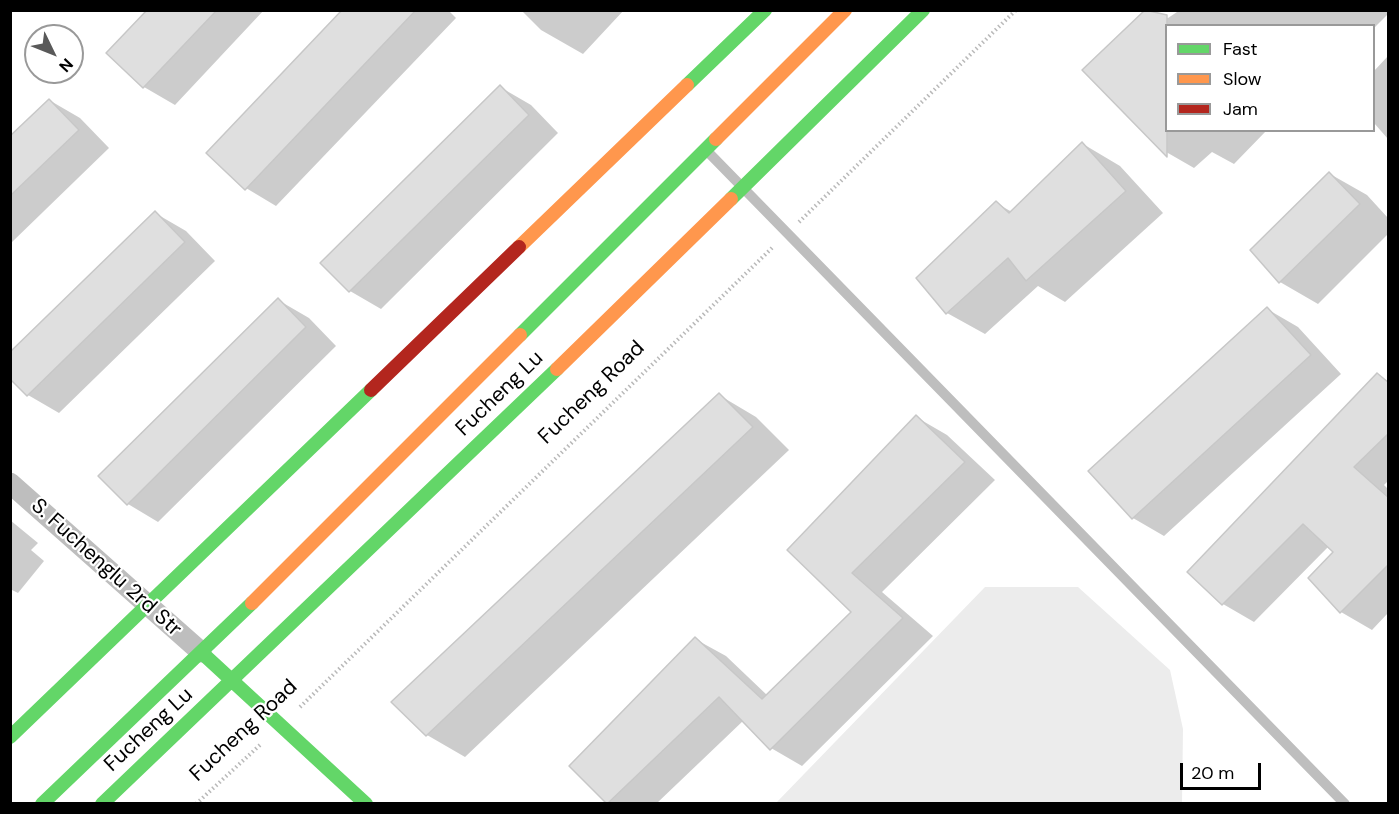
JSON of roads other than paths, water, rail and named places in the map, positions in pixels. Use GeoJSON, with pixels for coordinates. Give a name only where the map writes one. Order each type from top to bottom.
{"type":"FeatureCollection","features":[{"type":"Feature","properties":{"kind":"main road"},"geometry":{"type":"LineString","coordinates":[[10,737],[765,10]]}},
{"type":"Feature","properties":{"kind":"main road","name":"Fucheng Lu"},"geometry":{"type":"LineString","coordinates":[[42,804],[201,652],[845,10]]}},
{"type":"Feature","properties":{"kind":"main road","name":"Fucheng Lu"},"geometry":{"type":"LineString","coordinates":[[102,804],[177,730],[232,682],[923,10]]}},
{"type":"Feature","properties":{"kind":"main road"},"geometry":{"type":"LineString","coordinates":[[201,652],[366,804]]}},
{"type":"Feature","properties":{"kind":"street","name":"S. Fuchenglu 2rd Str"},"geometry":{"type":"LineString","coordinates":[[10,483],[201,652]]}},
{"type":"Feature","properties":{"kind":"lane"},"geometry":{"type":"LineString","coordinates":[[706,149],[1345,804]]}}]}
